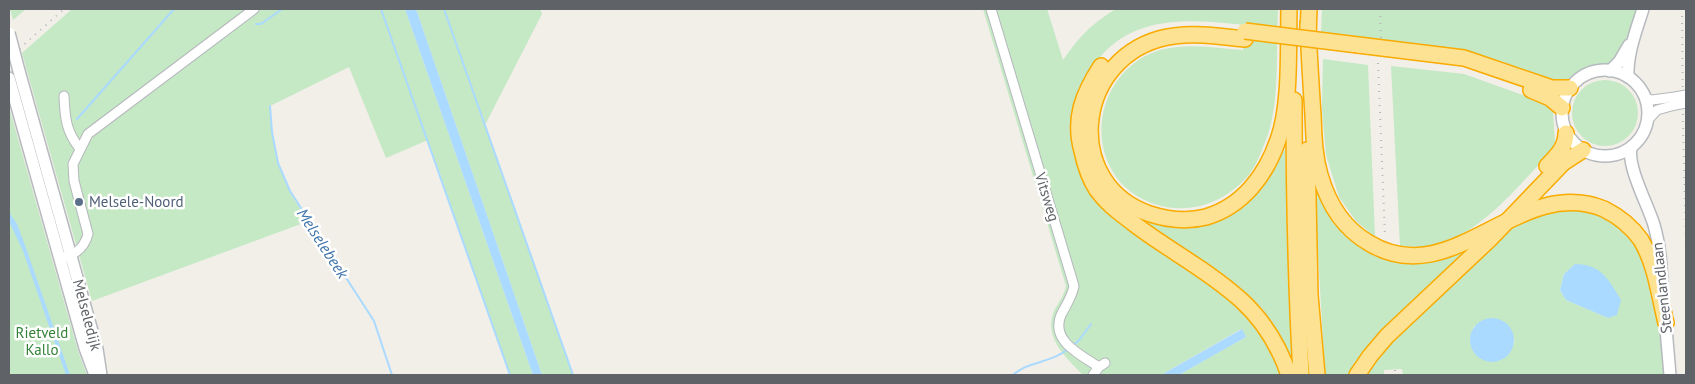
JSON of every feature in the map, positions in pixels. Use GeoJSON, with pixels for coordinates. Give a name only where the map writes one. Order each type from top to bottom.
{"type":"FeatureCollection","features":[{"type":"Feature","properties":{"kind":"highway"},"geometry":{"type":"LineString","coordinates":[[1245,35],[1196,34],[1160,38],[1143,44],[1126,55],[1102,82],[1090,117],[1091,147],[1104,180],[1118,196],[1136,210],[1164,219],[1198,219],[1213,215],[1230,206],[1256,184],[1278,140],[1284,117],[1289,9]]}},
{"type":"Feature","properties":{"kind":"highway"},"geometry":{"type":"LineString","coordinates":[[1294,9],[1294,194],[1301,375]]}},
{"type":"Feature","properties":{"kind":"highway"},"geometry":{"type":"LineString","coordinates":[[1309,9],[1306,106],[1310,286],[1316,375]]}},
{"type":"Feature","properties":{"kind":"highway"},"geometry":{"type":"LineString","coordinates":[[1308,24],[1315,156],[1325,190],[1343,221],[1352,231],[1378,248],[1409,256],[1427,255],[1442,252],[1468,241],[1493,223],[1559,154],[1564,144],[1566,133]]}},
{"type":"Feature","properties":{"kind":"highway"},"geometry":{"type":"LineString","coordinates":[[1289,375],[1281,353],[1271,334],[1242,300],[1222,284],[1150,237],[1111,207],[1097,189],[1086,167],[1079,140],[1078,117],[1085,92],[1105,60],[1138,36],[1167,28],[1188,26],[1245,35],[1464,58],[1552,88],[1570,88]]}},
{"type":"Feature","properties":{"kind":"highway"},"geometry":{"type":"LineString","coordinates":[[1358,48],[1462,66],[1542,94],[1562,108]]}},
{"type":"Feature","properties":{"kind":"highway"},"geometry":{"type":"LineString","coordinates":[[1357,375],[1387,336],[1507,222],[1563,163],[1582,150]]}},
{"type":"Feature","properties":{"kind":"highway"},"geometry":{"type":"LineString","coordinates":[[1481,233],[1548,204],[1566,202],[1580,202],[1595,206],[1620,218],[1640,238],[1647,251],[1653,266],[1666,323]]}},
{"type":"Feature","properties":{"kind":"main road"},"geometry":{"type":"LineString","coordinates":[[1628,77],[1628,64],[1634,35],[1643,9]]}},
{"type":"Feature","properties":{"kind":"main road","name":"Melseledijk"},"geometry":{"type":"LineString","coordinates":[[9,33],[71,256],[96,349],[101,375]]}},
{"type":"Feature","properties":{"kind":"main road"},"geometry":{"type":"LineString","coordinates":[[1610,71],[1622,58],[1634,35]]}},
{"type":"Feature","properties":{"kind":"main road"},"geometry":{"type":"LineString","coordinates":[[1610,71],[1628,77],[1635,83],[1645,98],[1648,113],[1640,138],[1631,148],[1612,156],[1602,156],[1582,150],[1576,146],[1566,133],[1562,120],[1562,108],[1570,88],[1576,81],[1592,72],[1610,71]]}},
{"type":"Feature","properties":{"kind":"main road","name":"Melseledijk"},"geometry":{"type":"LineString","coordinates":[[9,79],[85,348],[95,375]]}},
{"type":"Feature","properties":{"kind":"main road","name":"Steenlandlaan"},"geometry":{"type":"LineString","coordinates":[[1631,148],[1632,164],[1654,224],[1659,246],[1670,375]]}},
{"type":"Feature","properties":{"kind":"main road","name":"Steenlandlaan"},"geometry":{"type":"LineString","coordinates":[[1612,156],[1623,164],[1645,203]]}},
{"type":"Feature","properties":{"kind":"street"},"geometry":{"type":"LineString","coordinates":[[60,260],[71,256],[81,249],[86,243],[88,234],[74,181],[73,164],[88,134],[254,9]]}},
{"type":"Feature","properties":{"kind":"street","name":"Vitsweg"},"geometry":{"type":"LineString","coordinates":[[991,9],[1074,286],[1072,295],[1059,322],[1059,331],[1067,345],[1076,353],[1102,365],[1093,375]]}},
{"type":"Feature","properties":{"kind":"street"},"geometry":{"type":"LineString","coordinates":[[1647,121],[1657,110],[1686,95]]}},
{"type":"Feature","properties":{"kind":"street"},"geometry":{"type":"LineString","coordinates":[[64,96],[64,114],[70,136],[80,149]]}},
{"type":"Feature","properties":{"kind":"street"},"geometry":{"type":"LineString","coordinates":[[1645,98],[1686,103]]}},
{"type":"Feature","properties":{"kind":"green space"},"geometry":{"type":"Polygon","coordinates":[[[10,9],[26,9],[13,20],[10,9]]]}},
{"type":"Feature","properties":{"kind":"green space"},"geometry":{"type":"Polygon","coordinates":[[[72,9],[405,9],[533,375],[510,375],[428,140],[386,158],[349,67],[270,106],[274,139],[281,171],[292,196],[309,221],[92,301],[22,53],[72,9]]]}},
{"type":"Feature","properties":{"kind":"green space"},"geometry":{"type":"Polygon","coordinates":[[[416,9],[540,9],[542,14],[485,125],[573,375],[542,375],[416,9]]]}},
{"type":"Feature","properties":{"kind":"green space"},"geometry":{"type":"Polygon","coordinates":[[[983,9],[1047,9],[1063,60],[1086,31],[1116,9],[1278,9],[1276,91],[1267,137],[1256,163],[1247,177],[1238,186],[1216,200],[1192,207],[1167,207],[1148,202],[1131,192],[1117,178],[1105,154],[1102,135],[1103,116],[1108,98],[1117,82],[1129,67],[1145,56],[1164,49],[1184,46],[1243,50],[1247,22],[1246,25],[1204,21],[1162,23],[1143,28],[1125,36],[1109,48],[1094,65],[1076,99],[1092,191],[1219,288],[1257,323],[1284,375],[1179,375],[1246,337],[1241,329],[1161,375],[1083,375],[1058,347],[1054,339],[1051,321],[1066,286],[983,9]]]}},
{"type":"Feature","properties":{"kind":"green space"},"geometry":{"type":"Polygon","coordinates":[[[1322,9],[1638,9],[1626,39],[1608,66],[1587,69],[1569,81],[1560,84],[1358,40],[1358,37],[1321,34],[1322,9]]]}},
{"type":"Feature","properties":{"kind":"green space"},"geometry":{"type":"Polygon","coordinates":[[[1323,59],[1368,65],[1375,237],[1356,221],[1339,197],[1326,155],[1322,110],[1323,59]]]}},
{"type":"Feature","properties":{"kind":"green space"},"geometry":{"type":"Polygon","coordinates":[[[1391,66],[1464,74],[1545,103],[1553,112],[1555,142],[1548,155],[1495,210],[1480,222],[1465,233],[1431,246],[1400,246],[1391,66]]]}},
{"type":"Feature","properties":{"kind":"green space"},"geometry":{"type":"Polygon","coordinates":[[[1605,80],[1618,83],[1628,90],[1635,100],[1638,113],[1635,126],[1628,136],[1618,143],[1605,146],[1592,143],[1582,136],[1575,126],[1572,113],[1575,100],[1582,90],[1592,83],[1605,80]]]}},
{"type":"Feature","properties":{"kind":"green space","name":"Rietveld Kallo"},"geometry":{"type":"Polygon","coordinates":[[[9,107],[78,351],[87,375],[9,375],[9,107]]]}},
{"type":"Feature","properties":{"kind":"green space"},"geometry":{"type":"Polygon","coordinates":[[[1285,149],[1292,358],[1262,308],[1226,276],[1134,218],[1161,226],[1202,225],[1244,207],[1266,181],[1285,149]]]}},
{"type":"Feature","properties":{"kind":"green space"},"geometry":{"type":"Polygon","coordinates":[[[1314,184],[1338,225],[1364,248],[1473,247],[1351,375],[1325,375],[1314,184]]]}},
{"type":"Feature","properties":{"kind":"green space"},"geometry":{"type":"Polygon","coordinates":[[[1566,209],[1593,212],[1606,218],[1624,231],[1634,242],[1646,268],[1660,323],[1664,375],[1403,375],[1402,369],[1384,370],[1384,375],[1365,375],[1392,340],[1510,228],[1536,216],[1566,209]],[[1575,264],[1564,274],[1560,290],[1566,300],[1608,318],[1575,264]],[[1474,326],[1470,339],[1474,353],[1499,361],[1510,353],[1515,340],[1474,326]]]}},
{"type":"Feature","properties":{"kind":"water"},"geometry":{"type":"Polygon","coordinates":[[[405,9],[416,9],[542,375],[533,375],[405,9]]]}},
{"type":"Feature","properties":{"kind":"water"},"geometry":{"type":"Polygon","coordinates":[[[9,212],[17,224],[26,248],[70,375],[66,375],[23,251],[9,221],[9,212]]]}},
{"type":"Feature","properties":{"kind":"water"},"geometry":{"type":"Polygon","coordinates":[[[1575,264],[1598,270],[1608,280],[1621,300],[1617,315],[1608,318],[1566,300],[1560,290],[1564,274],[1575,264]]]}},
{"type":"Feature","properties":{"kind":"water"},"geometry":{"type":"Polygon","coordinates":[[[1492,318],[1504,322],[1510,328],[1514,340],[1510,352],[1504,358],[1492,362],[1480,358],[1474,352],[1470,340],[1474,328],[1480,322],[1492,318]]]}},
{"type":"Feature","properties":{"kind":"water"},"geometry":{"type":"Polygon","coordinates":[[[1242,329],[1246,337],[1179,375],[1161,375],[1242,329]]]}},
{"type":"Feature","properties":{"kind":"waterway"},"geometry":{"type":"LineString","coordinates":[[77,119],[174,9]]}},
{"type":"Feature","properties":{"kind":"waterway"},"geometry":{"type":"LineString","coordinates":[[256,24],[261,24],[282,9]]}},
{"type":"Feature","properties":{"kind":"waterway"},"geometry":{"type":"LineString","coordinates":[[381,9],[510,375]]}},
{"type":"Feature","properties":{"kind":"waterway"},"geometry":{"type":"LineString","coordinates":[[444,9],[573,375]]}},
{"type":"Feature","properties":{"kind":"waterway","name":"Melselebeek"},"geometry":{"type":"LineString","coordinates":[[270,106],[272,132],[278,163],[290,191],[374,321],[392,375]]}},
{"type":"Feature","properties":{"kind":"waterway"},"geometry":{"type":"LineString","coordinates":[[1074,345],[1091,324]]}},
{"type":"Feature","properties":{"kind":"waterway"},"geometry":{"type":"LineString","coordinates":[[1013,375],[1019,370],[1055,357],[1068,349]]}},
{"type":"Feature","properties":{"kind":"railway"},"geometry":{"type":"LineString","coordinates":[[9,58],[64,9]]}},
{"type":"Feature","properties":{"kind":"railway"},"geometry":{"type":"LineString","coordinates":[[1380,9],[1381,39]]}},
{"type":"Feature","properties":{"kind":"railway"},"geometry":{"type":"LineString","coordinates":[[1682,9],[1686,246]]}},
{"type":"Feature","properties":{"kind":"railway"},"geometry":{"type":"LineString","coordinates":[[1378,63],[1385,236]]}},
{"type":"Feature","properties":{"kind":"railway"},"geometry":{"type":"LineString","coordinates":[[1395,370],[1395,375]]}},
{"type":"Feature","properties":{"kind":"place","name":"Melsele-Noord"},"geometry":{"type":"Point","coordinates":[79,202]}}]}
